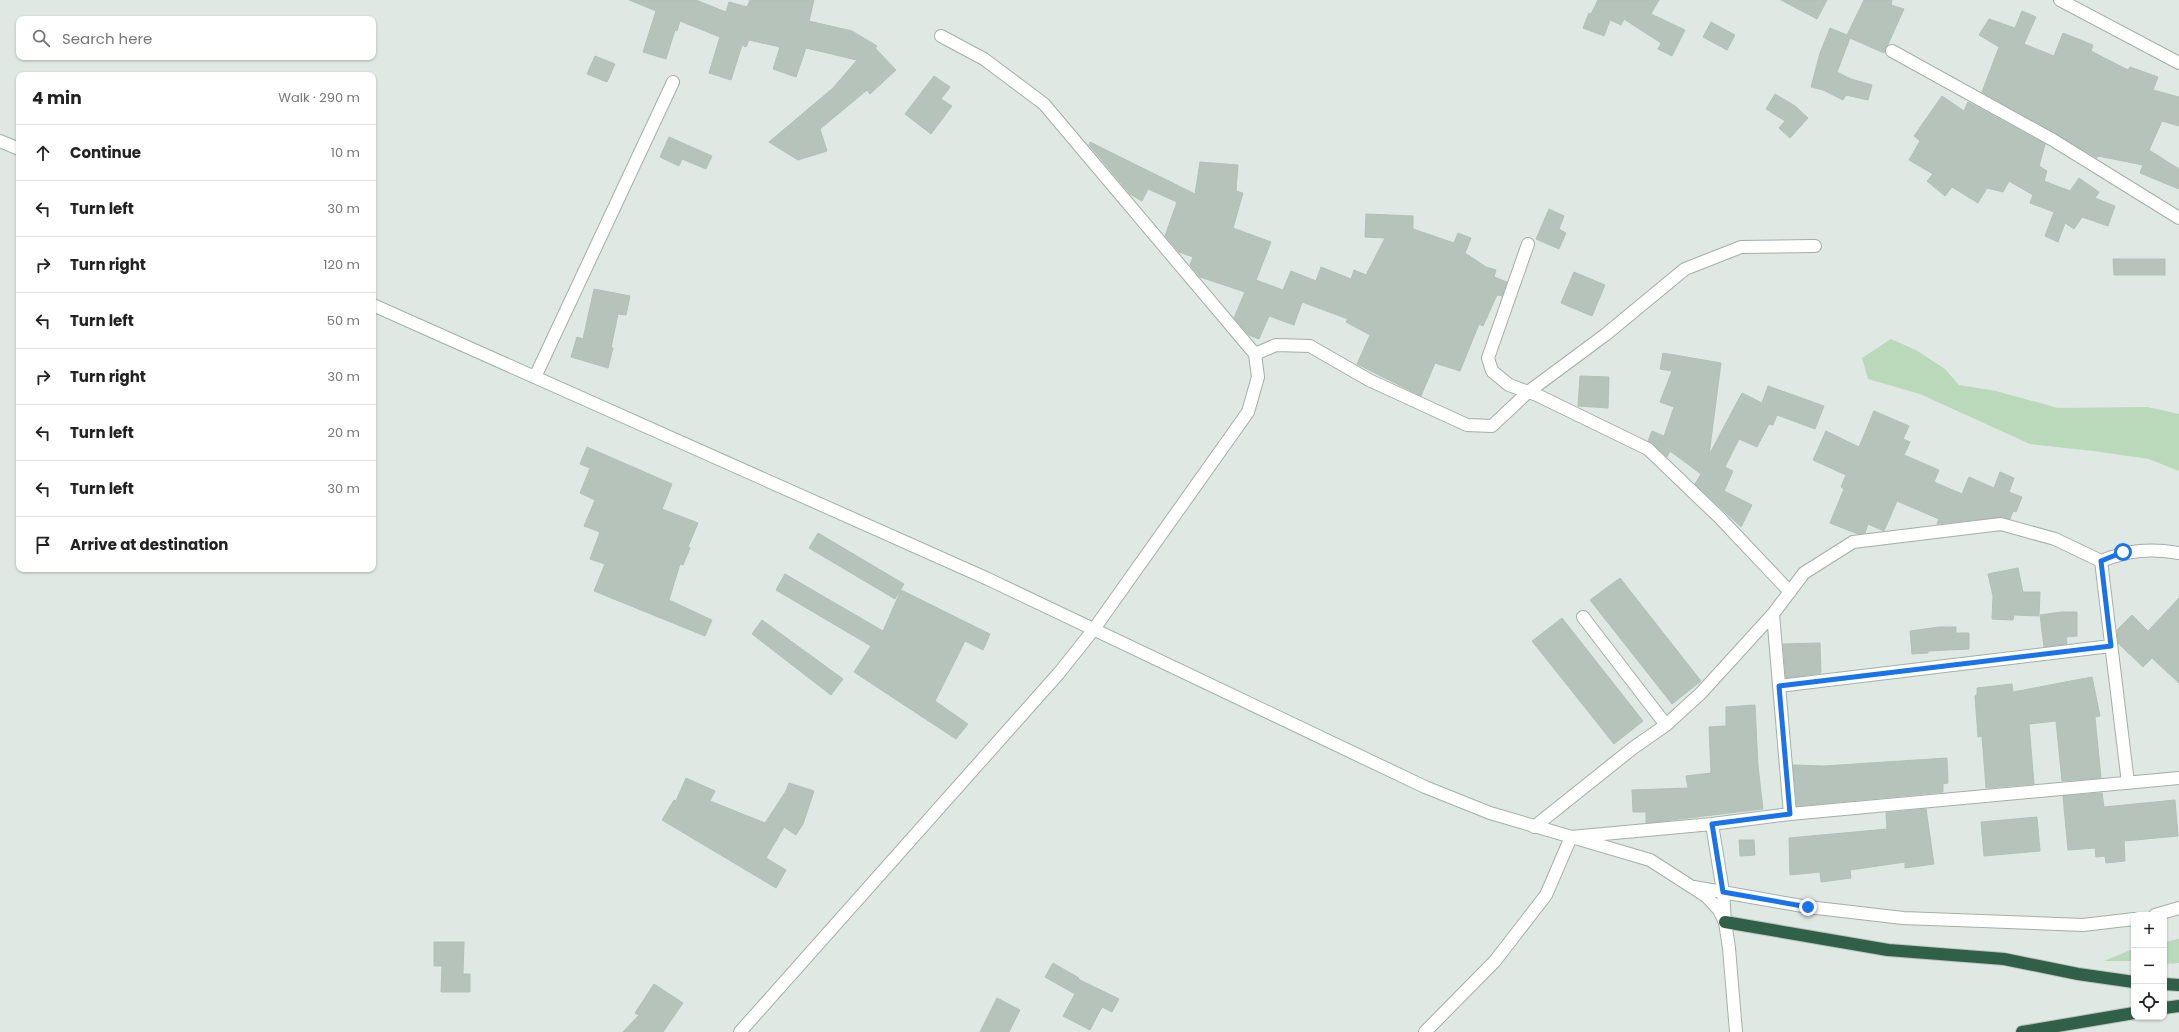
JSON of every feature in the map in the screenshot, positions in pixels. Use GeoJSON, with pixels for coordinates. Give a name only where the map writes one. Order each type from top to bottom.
{"type":"FeatureCollection","features":[{"type":"Feature","properties":{"kind":"highway"},"geometry":{"type":"LineString","coordinates":[[1725,922],[1888,950],[2004,959],[2085,975],[2131,982]]}},
{"type":"Feature","properties":{"kind":"highway"},"geometry":{"type":"LineString","coordinates":[[2167,984],[2179,985]]}},
{"type":"Feature","properties":{"kind":"highway"},"geometry":{"type":"LineString","coordinates":[[2167,1008],[2179,1006]]}},
{"type":"Feature","properties":{"kind":"highway"},"geometry":{"type":"LineString","coordinates":[[2022,1032],[2131,1014]]}},
{"type":"Feature","properties":{"kind":"street"},"geometry":{"type":"LineString","coordinates":[[2060,0],[2179,63]]}},
{"type":"Feature","properties":{"kind":"street"},"geometry":{"type":"LineString","coordinates":[[740,1032],[1059,673],[1094,629],[1248,412],[1258,377],[1255,354],[1044,104],[984,59],[941,36]]}},
{"type":"Feature","properties":{"kind":"street"},"geometry":{"type":"LineString","coordinates":[[1892,51],[2053,140],[2179,218]]}},
{"type":"Feature","properties":{"kind":"street"},"geometry":{"type":"LineString","coordinates":[[535,377],[673,82]]}},
{"type":"Feature","properties":{"kind":"street"},"geometry":{"type":"LineString","coordinates":[[0,141],[16,148]]}},
{"type":"Feature","properties":{"kind":"street"},"geometry":{"type":"LineString","coordinates":[[1528,244],[1488,358],[1492,371],[1509,385],[1528,392],[1648,449],[1719,517],[1790,592]]}},
{"type":"Feature","properties":{"kind":"street"},"geometry":{"type":"LineString","coordinates":[[1255,354],[1276,345],[1310,346],[1369,380],[1467,425],[1492,426],[1528,392],[1605,334],[1685,269],[1741,247],[1815,246]]}},
{"type":"Feature","properties":{"kind":"street"},"geometry":{"type":"LineString","coordinates":[[376,306],[981,576],[1425,787],[1469,805],[1534,827],[1650,860],[1694,887],[1713,903],[1725,922]]}},
{"type":"Feature","properties":{"kind":"street"},"geometry":{"type":"LineString","coordinates":[[1534,827],[1633,748],[1666,725],[1701,693],[1773,614],[1804,573],[1854,542],[2001,524],[2055,539],[2101,561],[2123,552],[2158,550],[2179,553]]}},
{"type":"Feature","properties":{"kind":"street"},"geometry":{"type":"LineString","coordinates":[[2101,561],[2128,783]]}},
{"type":"Feature","properties":{"kind":"street"},"geometry":{"type":"LineString","coordinates":[[1773,614],[1790,814]]}},
{"type":"Feature","properties":{"kind":"street"},"geometry":{"type":"LineString","coordinates":[[1583,617],[1666,725]]}},
{"type":"Feature","properties":{"kind":"street"},"geometry":{"type":"LineString","coordinates":[[1779,686],[2111,646]]}},
{"type":"Feature","properties":{"kind":"street"},"geometry":{"type":"LineString","coordinates":[[1571,837],[1712,824],[1790,814],[2179,778]]}},
{"type":"Feature","properties":{"kind":"street"},"geometry":{"type":"LineString","coordinates":[[1712,824],[1723,892],[1736,1032]]}},
{"type":"Feature","properties":{"kind":"street"},"geometry":{"type":"LineString","coordinates":[[1425,1032],[1495,961],[1546,895],[1571,837]]}},
{"type":"Feature","properties":{"kind":"street"},"geometry":{"type":"LineString","coordinates":[[1694,887],[1808,907],[1903,918],[2083,925],[2131,919]]}},
{"type":"Feature","properties":{"kind":"street"},"geometry":{"type":"LineString","coordinates":[[2165,912],[2179,908]]}},
{"type":"Feature","properties":{"kind":"green space"},"geometry":{"type":"Polygon","coordinates":[[[1891,339],[1916,350],[1945,369],[1959,385],[1996,391],[2058,408],[2147,407],[2179,414],[2179,471],[2149,459],[2030,444],[1920,394],[1868,379],[1862,358],[1891,339]]]}},
{"type":"Feature","properties":{"kind":"green space"},"geometry":{"type":"Polygon","coordinates":[[[2179,939],[2179,963],[2167,964],[2167,941],[2179,939]]]}},
{"type":"Feature","properties":{"kind":"green space"},"geometry":{"type":"Polygon","coordinates":[[[2131,950],[2131,961],[2104,961],[2131,950]]]}},
{"type":"Feature","properties":{"kind":"building"},"geometry":{"type":"Polygon","coordinates":[[[629,0],[696,0],[726,12],[729,2],[747,7],[750,0],[814,0],[809,21],[852,31],[877,46],[875,48],[896,70],[870,94],[867,90],[820,129],[827,151],[798,160],[769,142],[833,88],[857,60],[806,48],[796,77],[773,69],[780,47],[749,40],[746,47],[742,45],[731,80],[709,73],[720,37],[680,21],[677,31],[675,30],[666,59],[643,52],[656,11],[629,0]]]}},
{"type":"Feature","properties":{"kind":"building"},"geometry":{"type":"Polygon","coordinates":[[[1598,0],[1659,0],[1651,14],[1685,30],[1672,56],[1658,49],[1661,43],[1624,19],[1621,25],[1610,20],[1604,36],[1583,28],[1589,13],[1591,14],[1598,0]]]}},
{"type":"Feature","properties":{"kind":"building"},"geometry":{"type":"Polygon","coordinates":[[[1781,0],[1827,0],[1817,19],[1781,0]]]}},
{"type":"Feature","properties":{"kind":"building"},"geometry":{"type":"Polygon","coordinates":[[[1864,0],[1892,0],[1891,5],[1904,9],[1884,53],[1850,38],[1837,72],[1851,79],[1872,85],[1868,100],[1846,95],[1843,100],[1823,90],[1811,87],[1820,53],[1830,28],[1847,35],[1864,0]]]}},
{"type":"Feature","properties":{"kind":"building"},"geometry":{"type":"Polygon","coordinates":[[[2022,11],[2036,17],[2024,44],[2054,56],[2063,33],[2093,45],[2091,51],[2128,70],[2130,67],[2158,77],[2153,90],[2179,97],[2179,126],[2162,121],[2149,150],[2179,169],[2179,189],[2140,173],[2143,165],[2098,156],[2097,158],[1982,92],[1999,47],[1979,35],[1989,19],[2015,28],[2022,11]]]}},
{"type":"Feature","properties":{"kind":"building"},"geometry":{"type":"Polygon","coordinates":[[[1711,22],[1735,35],[1727,50],[1703,37],[1711,22]]]}},
{"type":"Feature","properties":{"kind":"building"},"geometry":{"type":"Polygon","coordinates":[[[595,56],[615,64],[607,82],[587,74],[595,56]]]}},
{"type":"Feature","properties":{"kind":"building"},"geometry":{"type":"Polygon","coordinates":[[[934,76],[950,87],[941,99],[952,106],[931,134],[905,114],[934,76]]]}},
{"type":"Feature","properties":{"kind":"building"},"geometry":{"type":"Polygon","coordinates":[[[1775,94],[1795,106],[1808,118],[1790,138],[1779,128],[1785,121],[1766,109],[1775,94]]]}},
{"type":"Feature","properties":{"kind":"building"},"geometry":{"type":"Polygon","coordinates":[[[1942,96],[1964,111],[1968,102],[2045,144],[2039,166],[2047,171],[2044,181],[2070,191],[2079,178],[2099,192],[2095,198],[2115,206],[2108,226],[2082,217],[2074,229],[2065,223],[2058,242],[2045,236],[2054,212],[2030,203],[2033,195],[2009,181],[2003,192],[1987,188],[1978,203],[1952,187],[1945,196],[1927,181],[1933,174],[1909,160],[1920,141],[1914,136],[1942,96]]]}},
{"type":"Feature","properties":{"kind":"building"},"geometry":{"type":"Polygon","coordinates":[[[669,137],[712,156],[706,169],[682,159],[679,166],[660,157],[669,137]]]}},
{"type":"Feature","properties":{"kind":"building"},"geometry":{"type":"Polygon","coordinates":[[[1090,142],[1195,194],[1200,162],[1238,165],[1236,191],[1243,193],[1233,228],[1271,242],[1256,280],[1283,290],[1291,271],[1316,281],[1321,267],[1351,279],[1354,270],[1366,275],[1385,238],[1365,237],[1366,214],[1413,216],[1413,229],[1454,243],[1458,233],[1471,238],[1465,253],[1486,267],[1496,270],[1494,277],[1507,282],[1502,296],[1497,295],[1483,326],[1479,324],[1460,371],[1435,363],[1421,396],[1357,364],[1370,335],[1346,322],[1348,319],[1302,302],[1294,325],[1269,316],[1259,339],[1249,335],[1234,318],[1245,292],[1200,277],[1190,265],[1193,257],[1179,252],[1165,236],[1177,202],[1148,189],[1142,201],[1130,194],[1089,145],[1090,142]]]}},
{"type":"Feature","properties":{"kind":"building"},"geometry":{"type":"Polygon","coordinates":[[[1549,209],[1564,216],[1559,229],[1566,233],[1559,249],[1536,239],[1549,209]]]}},
{"type":"Feature","properties":{"kind":"building"},"geometry":{"type":"Polygon","coordinates":[[[2113,259],[2165,259],[2165,275],[2114,275],[2113,259]]]}},
{"type":"Feature","properties":{"kind":"building"},"geometry":{"type":"Polygon","coordinates":[[[1574,272],[1605,285],[1592,316],[1561,303],[1574,272]]]}},
{"type":"Feature","properties":{"kind":"building"},"geometry":{"type":"Polygon","coordinates":[[[594,289],[630,296],[626,315],[618,314],[611,348],[613,348],[608,368],[571,357],[577,337],[583,339],[594,289]]]}},
{"type":"Feature","properties":{"kind":"building"},"geometry":{"type":"Polygon","coordinates":[[[1663,353],[1721,363],[1709,455],[1742,393],[1762,403],[1768,386],[1824,406],[1815,429],[1777,415],[1773,425],[1769,424],[1757,447],[1739,439],[1725,467],[1733,471],[1724,491],[1752,505],[1741,527],[1695,484],[1701,474],[1670,451],[1667,457],[1648,441],[1652,431],[1664,436],[1674,407],[1660,402],[1672,371],[1660,369],[1663,353]]]}},
{"type":"Feature","properties":{"kind":"building"},"geometry":{"type":"Polygon","coordinates":[[[1580,376],[1609,377],[1608,408],[1578,406],[1580,376]]]}},
{"type":"Feature","properties":{"kind":"building"},"geometry":{"type":"Polygon","coordinates":[[[1874,411],[1909,426],[1903,439],[1910,442],[1904,455],[1939,470],[1934,482],[1962,494],[1969,477],[1994,488],[2000,472],[2014,478],[2009,492],[2022,497],[2016,512],[2013,511],[2010,519],[2000,517],[1937,524],[1939,519],[1897,501],[1884,531],[1868,524],[1865,533],[1858,534],[1830,523],[1844,489],[1841,487],[1846,475],[1813,460],[1826,431],[1859,447],[1874,411]]]}},
{"type":"Feature","properties":{"kind":"building"},"geometry":{"type":"Polygon","coordinates":[[[587,447],[672,484],[662,509],[698,523],[688,547],[690,548],[683,565],[680,564],[669,600],[712,620],[705,636],[594,591],[605,564],[590,559],[600,532],[584,526],[595,500],[580,493],[590,468],[580,464],[587,447]]]}},
{"type":"Feature","properties":{"kind":"building"},"geometry":{"type":"Polygon","coordinates":[[[818,533],[904,584],[895,599],[809,548],[818,533]]]}},
{"type":"Feature","properties":{"kind":"building"},"geometry":{"type":"Polygon","coordinates":[[[2018,568],[2023,592],[2040,592],[2039,616],[2014,615],[2013,620],[1992,619],[1993,596],[1988,574],[2018,568]]]}},
{"type":"Feature","properties":{"kind":"building"},"geometry":{"type":"Polygon","coordinates":[[[785,574],[883,631],[901,590],[990,634],[983,650],[965,641],[935,701],[968,724],[956,739],[854,672],[871,646],[776,590],[785,574]]]}},
{"type":"Feature","properties":{"kind":"building"},"geometry":{"type":"Polygon","coordinates":[[[1620,578],[1701,681],[1672,704],[1590,600],[1620,578]]]}},
{"type":"Feature","properties":{"kind":"building"},"geometry":{"type":"Polygon","coordinates":[[[2179,598],[2179,683],[2152,658],[2143,667],[2118,643],[2117,630],[2132,615],[2148,631],[2179,598]]]}},
{"type":"Feature","properties":{"kind":"building"},"geometry":{"type":"Polygon","coordinates":[[[2061,612],[2077,612],[2077,636],[2066,637],[2067,644],[2044,647],[2040,615],[2061,612]]]}},
{"type":"Feature","properties":{"kind":"building"},"geometry":{"type":"Polygon","coordinates":[[[1562,618],[1643,721],[1614,744],[1532,641],[1562,618]]]}},
{"type":"Feature","properties":{"kind":"building"},"geometry":{"type":"Polygon","coordinates":[[[762,620],[843,679],[831,695],[752,634],[762,620]]]}},
{"type":"Feature","properties":{"kind":"building"},"geometry":{"type":"Polygon","coordinates":[[[1939,627],[1956,627],[1956,633],[1969,633],[1969,649],[1928,651],[1928,653],[1912,654],[1910,631],[1939,627]]]}},
{"type":"Feature","properties":{"kind":"building"},"geometry":{"type":"Polygon","coordinates":[[[1820,643],[1821,673],[1786,678],[1783,644],[1820,643]]]}},
{"type":"Feature","properties":{"kind":"building"},"geometry":{"type":"Polygon","coordinates":[[[2092,677],[2100,716],[2095,717],[2101,778],[2062,781],[2056,721],[2029,724],[2034,784],[1986,788],[1982,736],[1978,737],[1975,696],[1977,695],[1977,688],[2012,684],[2013,692],[2092,677]]]}},
{"type":"Feature","properties":{"kind":"building"},"geometry":{"type":"Polygon","coordinates":[[[1755,705],[1758,766],[1763,809],[1646,823],[1646,812],[1633,812],[1632,790],[1688,788],[1686,776],[1711,773],[1709,727],[1726,726],[1726,707],[1755,705]]]}},
{"type":"Feature","properties":{"kind":"building"},"geometry":{"type":"Polygon","coordinates":[[[1947,758],[1948,783],[1943,784],[1943,792],[1797,806],[1793,765],[1824,766],[1947,758]]]}},
{"type":"Feature","properties":{"kind":"building"},"geometry":{"type":"Polygon","coordinates":[[[686,778],[715,791],[710,801],[765,823],[786,791],[789,783],[814,791],[803,824],[796,835],[784,827],[766,858],[786,870],[776,888],[662,820],[674,800],[676,801],[686,778]]]}},
{"type":"Feature","properties":{"kind":"building"},"geometry":{"type":"Polygon","coordinates":[[[2102,793],[2104,807],[2175,800],[2178,836],[2124,841],[2125,861],[2106,863],[2105,856],[2096,857],[2095,848],[2068,850],[2063,796],[2102,793]]]}},
{"type":"Feature","properties":{"kind":"building"},"geometry":{"type":"Polygon","coordinates":[[[1926,809],[1934,864],[1905,868],[1905,862],[1850,870],[1851,878],[1821,882],[1820,872],[1790,875],[1789,838],[1887,829],[1886,813],[1926,809]]]}},
{"type":"Feature","properties":{"kind":"building"},"geometry":{"type":"Polygon","coordinates":[[[2037,817],[2040,851],[1984,856],[1981,822],[2037,817]]]}},
{"type":"Feature","properties":{"kind":"building"},"geometry":{"type":"Polygon","coordinates":[[[1739,840],[1754,840],[1755,855],[1740,856],[1739,840]]]}},
{"type":"Feature","properties":{"kind":"building"},"geometry":{"type":"Polygon","coordinates":[[[434,942],[464,942],[463,974],[470,974],[470,992],[441,992],[442,966],[434,966],[434,942]]]}},
{"type":"Feature","properties":{"kind":"building"},"geometry":{"type":"Polygon","coordinates":[[[1053,963],[1079,978],[1078,979],[1119,999],[1112,1012],[1102,1007],[1090,1030],[1063,1016],[1075,994],[1045,977],[1053,963]]]}},
{"type":"Feature","properties":{"kind":"building"},"geometry":{"type":"Polygon","coordinates":[[[654,984],[683,1003],[663,1032],[623,1032],[639,1015],[635,1013],[654,984]]]}},
{"type":"Feature","properties":{"kind":"building"},"geometry":{"type":"Polygon","coordinates":[[[997,998],[1020,1010],[1009,1032],[980,1032],[997,998]]]}},
{"type":"Feature","properties":{"kind":"route"},"geometry":{"type":"LineString","coordinates":[[1808,907],[1781,901],[1723,892],[1712,824],[1790,814],[1779,686],[2111,646],[2101,561],[2123,552]]}}]}
